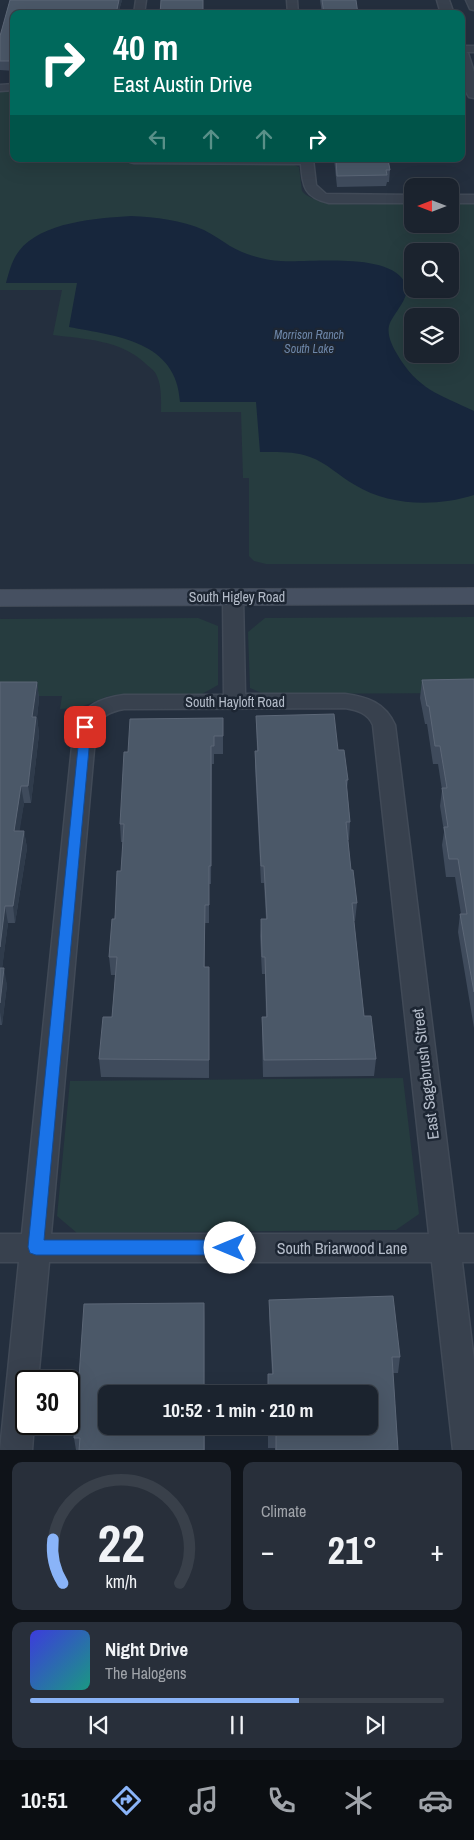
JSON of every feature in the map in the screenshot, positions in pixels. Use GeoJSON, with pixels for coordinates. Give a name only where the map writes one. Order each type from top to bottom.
{"type":"FeatureCollection","features":[{"type":"Feature","properties":{"kind":"main road","name":"South Higley Road"},"geometry":{"type":"LineString","coordinates":[[0,598],[474,596]]}},
{"type":"Feature","properties":{"kind":"street"},"geometry":{"type":"LineString","coordinates":[[472,0],[474,6]]}},
{"type":"Feature","properties":{"kind":"street"},"geometry":{"type":"LineString","coordinates":[[465,66],[474,94]]}},
{"type":"Feature","properties":{"kind":"street"},"geometry":{"type":"LineString","coordinates":[[308,162],[311,191],[316,196],[329,199],[404,199]]}},
{"type":"Feature","properties":{"kind":"street"},"geometry":{"type":"LineString","coordinates":[[459,199],[474,199]]}},
{"type":"Feature","properties":{"kind":"street"},"geometry":{"type":"LineString","coordinates":[[233,597],[235,702]]}},
{"type":"Feature","properties":{"kind":"street","name":"South Hayloft Road"},"geometry":{"type":"LineString","coordinates":[[36,1247],[85,727],[88,720],[94,712],[102,707],[124,702],[345,701],[367,706]]}},
{"type":"Feature","properties":{"kind":"street","name":"East Sagebrush Street"},"geometry":{"type":"LineString","coordinates":[[367,706],[376,711],[382,718],[384,725],[469,1450]]}},
{"type":"Feature","properties":{"kind":"street"},"geometry":{"type":"LineString","coordinates":[[16,1450],[36,1247]]}},
{"type":"Feature","properties":{"kind":"street","name":"South Briarwood Lane"},"geometry":{"type":"LineString","coordinates":[[0,1248],[474,1248]]}},
{"type":"Feature","properties":{"kind":"green space"},"geometry":{"type":"Polygon","coordinates":[[[10,91],[10,162],[292,164],[299,167],[302,191],[310,197],[337,203],[404,203],[404,233],[459,233],[459,203],[474,203],[474,564],[266,564],[254,561],[249,556],[249,478],[243,478],[241,412],[161,412],[160,388],[156,374],[135,355],[125,349],[102,342],[53,335],[62,290],[0,290],[0,92],[10,91]]]}},
{"type":"Feature","properties":{"kind":"green space"},"geometry":{"type":"Polygon","coordinates":[[[474,617],[474,693],[264,694],[250,688],[248,632],[265,618],[474,617]]]}},
{"type":"Feature","properties":{"kind":"green space"},"geometry":{"type":"Polygon","coordinates":[[[198,618],[218,626],[218,685],[202,694],[109,696],[78,708],[60,709],[62,696],[0,696],[0,619],[198,618]]]}},
{"type":"Feature","properties":{"kind":"green space"},"geometry":{"type":"Polygon","coordinates":[[[403,1078],[419,1214],[396,1230],[77,1233],[57,1216],[70,1081],[403,1078]]]}},
{"type":"Feature","properties":{"kind":"water","name":"Morrison Ranch South Lake"},"geometry":{"type":"Polygon","coordinates":[[[150,217],[186,224],[208,232],[236,249],[261,258],[281,261],[365,262],[395,272],[404,281],[405,298],[389,326],[389,337],[395,351],[413,376],[430,390],[474,411],[474,495],[429,503],[398,501],[368,492],[310,457],[292,453],[260,452],[256,402],[180,402],[176,382],[168,366],[156,354],[141,345],[124,339],[69,327],[77,283],[6,283],[19,251],[29,241],[41,234],[70,223],[102,218],[150,217]]]}},
{"type":"Feature","properties":{"kind":"building"},"geometry":{"type":"Polygon","coordinates":[[[10,0],[119,0],[117,10],[10,10],[10,61],[0,61],[0,36],[10,0]]]}},
{"type":"Feature","properties":{"kind":"building"},"geometry":{"type":"Polygon","coordinates":[[[161,0],[203,0],[203,10],[160,10],[161,0]]]}},
{"type":"Feature","properties":{"kind":"building"},"geometry":{"type":"Polygon","coordinates":[[[322,0],[356,0],[357,10],[323,10],[322,0]]]}},
{"type":"Feature","properties":{"kind":"building"},"geometry":{"type":"Polygon","coordinates":[[[336,162],[389,162],[390,170],[386,170],[387,175],[337,176],[336,162]]]}},
{"type":"Feature","properties":{"kind":"building"},"geometry":{"type":"Polygon","coordinates":[[[474,679],[474,992],[460,914],[467,914],[458,859],[449,859],[444,827],[448,827],[442,788],[447,788],[440,746],[435,746],[429,706],[427,706],[422,680],[474,679]]]}},
{"type":"Feature","properties":{"kind":"building"},"geometry":{"type":"Polygon","coordinates":[[[0,682],[37,682],[32,717],[36,717],[28,786],[21,786],[14,831],[24,831],[13,906],[5,906],[0,947],[0,682]]]}},
{"type":"Feature","properties":{"kind":"building"},"geometry":{"type":"Polygon","coordinates":[[[334,714],[338,750],[344,750],[348,780],[346,780],[350,822],[346,822],[351,870],[353,870],[357,903],[352,903],[364,1016],[371,1016],[376,1059],[264,1060],[262,1017],[267,1017],[265,957],[262,957],[261,919],[267,919],[264,866],[261,866],[255,751],[258,751],[256,716],[334,714]]]}},
{"type":"Feature","properties":{"kind":"building"},"geometry":{"type":"Polygon","coordinates":[[[223,718],[223,736],[214,736],[214,746],[211,746],[211,866],[209,866],[209,905],[205,905],[204,967],[209,967],[209,1060],[99,1059],[103,1017],[112,1017],[117,957],[109,957],[112,919],[115,919],[117,871],[121,871],[124,824],[120,824],[124,752],[128,752],[130,719],[223,718]]]}},
{"type":"Feature","properties":{"kind":"building"},"geometry":{"type":"Polygon","coordinates":[[[0,968],[4,968],[0,1003],[0,968]]]}},
{"type":"Feature","properties":{"kind":"building"},"geometry":{"type":"Polygon","coordinates":[[[393,1296],[400,1357],[392,1357],[398,1450],[276,1450],[276,1435],[378,1435],[378,1385],[268,1385],[268,1374],[273,1374],[269,1300],[393,1296]]]}},
{"type":"Feature","properties":{"kind":"building"},"geometry":{"type":"Polygon","coordinates":[[[204,1303],[204,1385],[98,1385],[98,1435],[204,1435],[204,1450],[79,1450],[80,1438],[74,1438],[74,1435],[80,1435],[79,1370],[84,1304],[204,1303]]]}},
{"type":"Feature","properties":{"kind":"route"},"geometry":{"type":"LineString","coordinates":[[85,727],[36,1247],[230,1248]]}}]}
